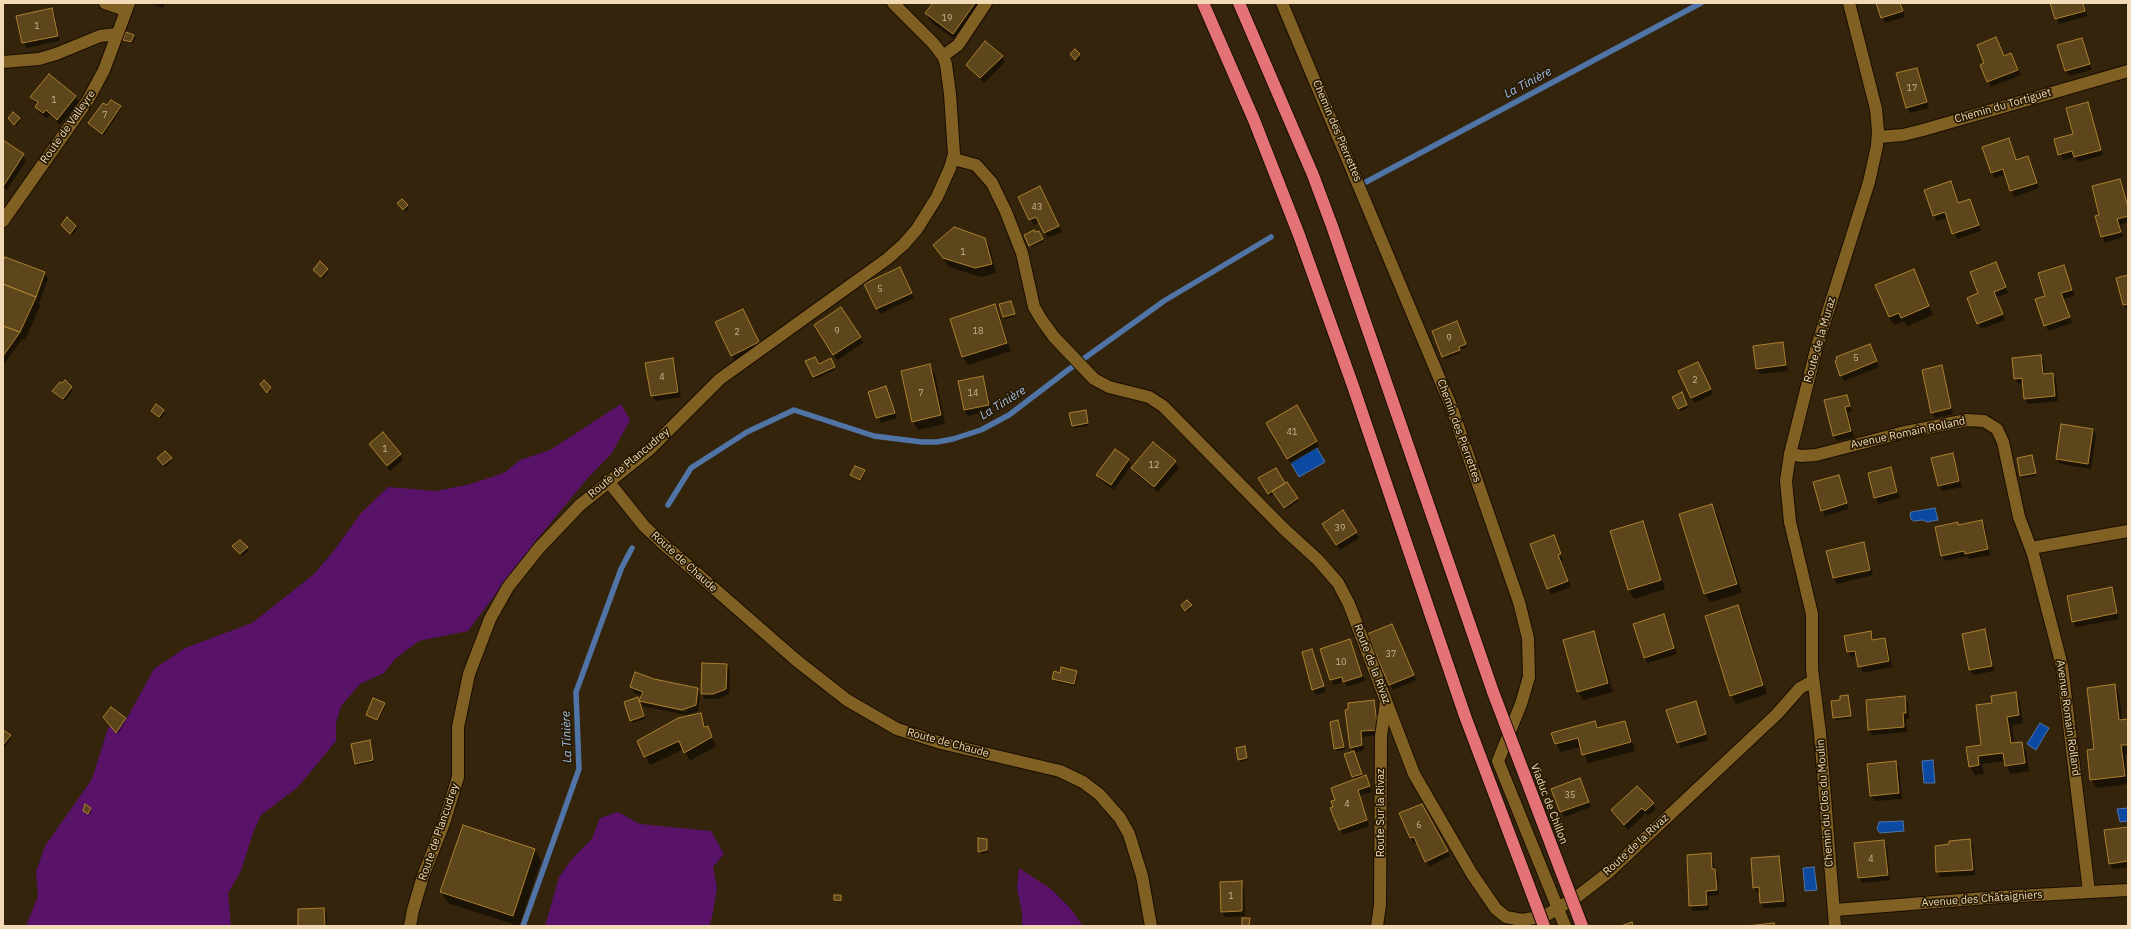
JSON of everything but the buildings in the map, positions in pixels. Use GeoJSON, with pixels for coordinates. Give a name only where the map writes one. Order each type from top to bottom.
{"type":"FeatureCollection","features":[{"type":"Feature","properties":{"kind":"highway"},"geometry":{"type":"LineString","coordinates":[[1203,3],[1254,120],[1299,236],[1353,386],[1465,716],[1544,926]]}},
{"type":"Feature","properties":{"kind":"highway","name":"Viaduc de Chillon"},"geometry":{"type":"LineString","coordinates":[[1239,3],[1313,175],[1332,226],[1493,692],[1582,926]]}},
{"type":"Feature","properties":{"kind":"street"},"geometry":{"type":"LineString","coordinates":[[105,3],[127,7]]}},
{"type":"Feature","properties":{"kind":"street"},"geometry":{"type":"LineString","coordinates":[[893,3],[933,43],[943,56],[958,46],[986,3]]}},
{"type":"Feature","properties":{"kind":"street","name":"Chemin des Pierrettes"},"geometry":{"type":"LineString","coordinates":[[1282,3],[1451,406],[1519,602],[1528,638],[1529,677],[1521,704],[1498,761],[1565,926]]}},
{"type":"Feature","properties":{"kind":"street","name":"Route de la Muraz"},"geometry":{"type":"LineString","coordinates":[[1813,681],[1812,614],[1788,511],[1786,481],[1790,454],[1817,346],[1871,176],[1878,137],[1875,103],[1849,3]]}},
{"type":"Feature","properties":{"kind":"street","name":"Route de Valleyre"},"geometry":{"type":"LineString","coordinates":[[3,221],[88,100],[99,81],[127,7]]}},
{"type":"Feature","properties":{"kind":"street"},"geometry":{"type":"LineString","coordinates":[[3,62],[39,59],[56,54],[100,36],[116,34]]}},
{"type":"Feature","properties":{"kind":"street","name":"Route de Plancudrey"},"geometry":{"type":"LineString","coordinates":[[410,926],[423,876],[444,823],[458,777],[458,727],[462,699],[475,655],[490,619],[508,587],[522,568],[559,526],[608,481],[650,448],[720,379],[887,258],[904,244],[917,229],[931,207],[954,159],[950,85],[943,56]]}},
{"type":"Feature","properties":{"kind":"street","name":"Chemin du Tortiguet"},"geometry":{"type":"LineString","coordinates":[[1878,137],[1903,135],[1923,130],[2128,71]]}},
{"type":"Feature","properties":{"kind":"street","name":"Route de la Rivaz"},"geometry":{"type":"LineString","coordinates":[[954,159],[976,165],[989,177],[1006,212],[1020,249],[1032,301],[1037,314],[1045,327],[1085,372],[1109,387],[1142,395],[1157,401],[1284,529],[1333,576],[1345,596],[1414,774],[1468,868],[1496,909],[1506,917],[1522,920],[1545,916],[1558,910],[1609,872],[1777,714],[1800,688],[1813,681]]}},
{"type":"Feature","properties":{"kind":"street","name":"Avenue Romain Rolland"},"geometry":{"type":"LineString","coordinates":[[1790,454],[1801,456],[1816,455],[1953,422],[1972,419],[1988,423],[1997,429],[2002,438],[2019,517],[2031,548],[2062,666],[2089,892]]}},
{"type":"Feature","properties":{"kind":"street","name":"Route de Chaude"},"geometry":{"type":"LineString","coordinates":[[608,481],[644,526],[796,660],[847,700],[897,729],[921,737],[1040,765],[1060,771],[1084,782],[1111,806],[1129,834],[1142,876],[1151,926]]}},
{"type":"Feature","properties":{"kind":"street"},"geometry":{"type":"LineString","coordinates":[[2031,548],[2128,531]]}},
{"type":"Feature","properties":{"kind":"street","name":"Chemin du Clos du Moulin"},"geometry":{"type":"LineString","coordinates":[[1813,681],[1820,733],[1830,868],[1835,910],[1835,926]]}},
{"type":"Feature","properties":{"kind":"street","name":"Route Sur la Rivaz"},"geometry":{"type":"LineString","coordinates":[[1377,926],[1380,905],[1381,736],[1386,700]]}},
{"type":"Feature","properties":{"kind":"street","name":"Avenue des Châtaigniers"},"geometry":{"type":"LineString","coordinates":[[1835,910],[2128,890]]}},
{"type":"Feature","properties":{"kind":"shaded area"},"geometry":{"type":"Polygon","coordinates":[[[621,404],[630,420],[612,453],[586,480],[534,543],[468,631],[419,641],[395,659],[384,673],[360,684],[341,706],[336,723],[336,741],[298,787],[261,815],[253,833],[241,871],[228,893],[231,926],[26,926],[38,896],[36,872],[45,846],[92,779],[108,728],[127,718],[154,669],[185,648],[252,623],[313,575],[332,553],[361,513],[388,487],[436,491],[467,485],[504,473],[520,460],[550,450],[621,404]]]}},
{"type":"Feature","properties":{"kind":"shaded area"},"geometry":{"type":"Polygon","coordinates":[[[618,812],[640,824],[711,831],[724,854],[713,867],[717,888],[709,926],[545,926],[559,877],[571,860],[592,839],[600,818],[618,812]]]}},
{"type":"Feature","properties":{"kind":"shaded area"},"geometry":{"type":"Polygon","coordinates":[[[1019,868],[1051,889],[1071,909],[1083,926],[1022,926],[1022,912],[1017,888],[1019,868]]]}},
{"type":"Feature","properties":{"kind":"water"},"geometry":{"type":"Polygon","coordinates":[[[1317,448],[1325,462],[1299,477],[1291,463],[1317,448]]]}},
{"type":"Feature","properties":{"kind":"water"},"geometry":{"type":"Polygon","coordinates":[[[1935,508],[1938,520],[1927,522],[1923,520],[1914,521],[1911,519],[1911,512],[1935,508]]]}},
{"type":"Feature","properties":{"kind":"water"},"geometry":{"type":"Polygon","coordinates":[[[2040,723],[2049,728],[2036,750],[2027,744],[2040,723]]]}},
{"type":"Feature","properties":{"kind":"water"},"geometry":{"type":"Polygon","coordinates":[[[1933,760],[1935,783],[1924,783],[1922,761],[1933,760]]]}},
{"type":"Feature","properties":{"kind":"water"},"geometry":{"type":"Polygon","coordinates":[[[2128,808],[2128,821],[2120,822],[2117,809],[2128,808]]]}},
{"type":"Feature","properties":{"kind":"water"},"geometry":{"type":"Polygon","coordinates":[[[1903,821],[1904,831],[1880,833],[1877,829],[1879,822],[1903,821]]]}},
{"type":"Feature","properties":{"kind":"water"},"geometry":{"type":"Polygon","coordinates":[[[1814,867],[1817,890],[1805,891],[1803,868],[1814,867]]]}},
{"type":"Feature","properties":{"kind":"waterway","name":"La Tinière"},"geometry":{"type":"LineString","coordinates":[[1366,182],[1701,3]]}},
{"type":"Feature","properties":{"kind":"waterway","name":"La Tinière"},"geometry":{"type":"LineString","coordinates":[[668,505],[691,468],[747,432],[794,410],[874,436],[922,442],[937,442],[953,439],[981,430],[1009,415],[1068,370],[1164,301],[1271,237]]}},
{"type":"Feature","properties":{"kind":"waterway","name":"La Tinière"},"geometry":{"type":"LineString","coordinates":[[523,926],[579,769],[576,692],[621,569],[632,548]]}}]}
